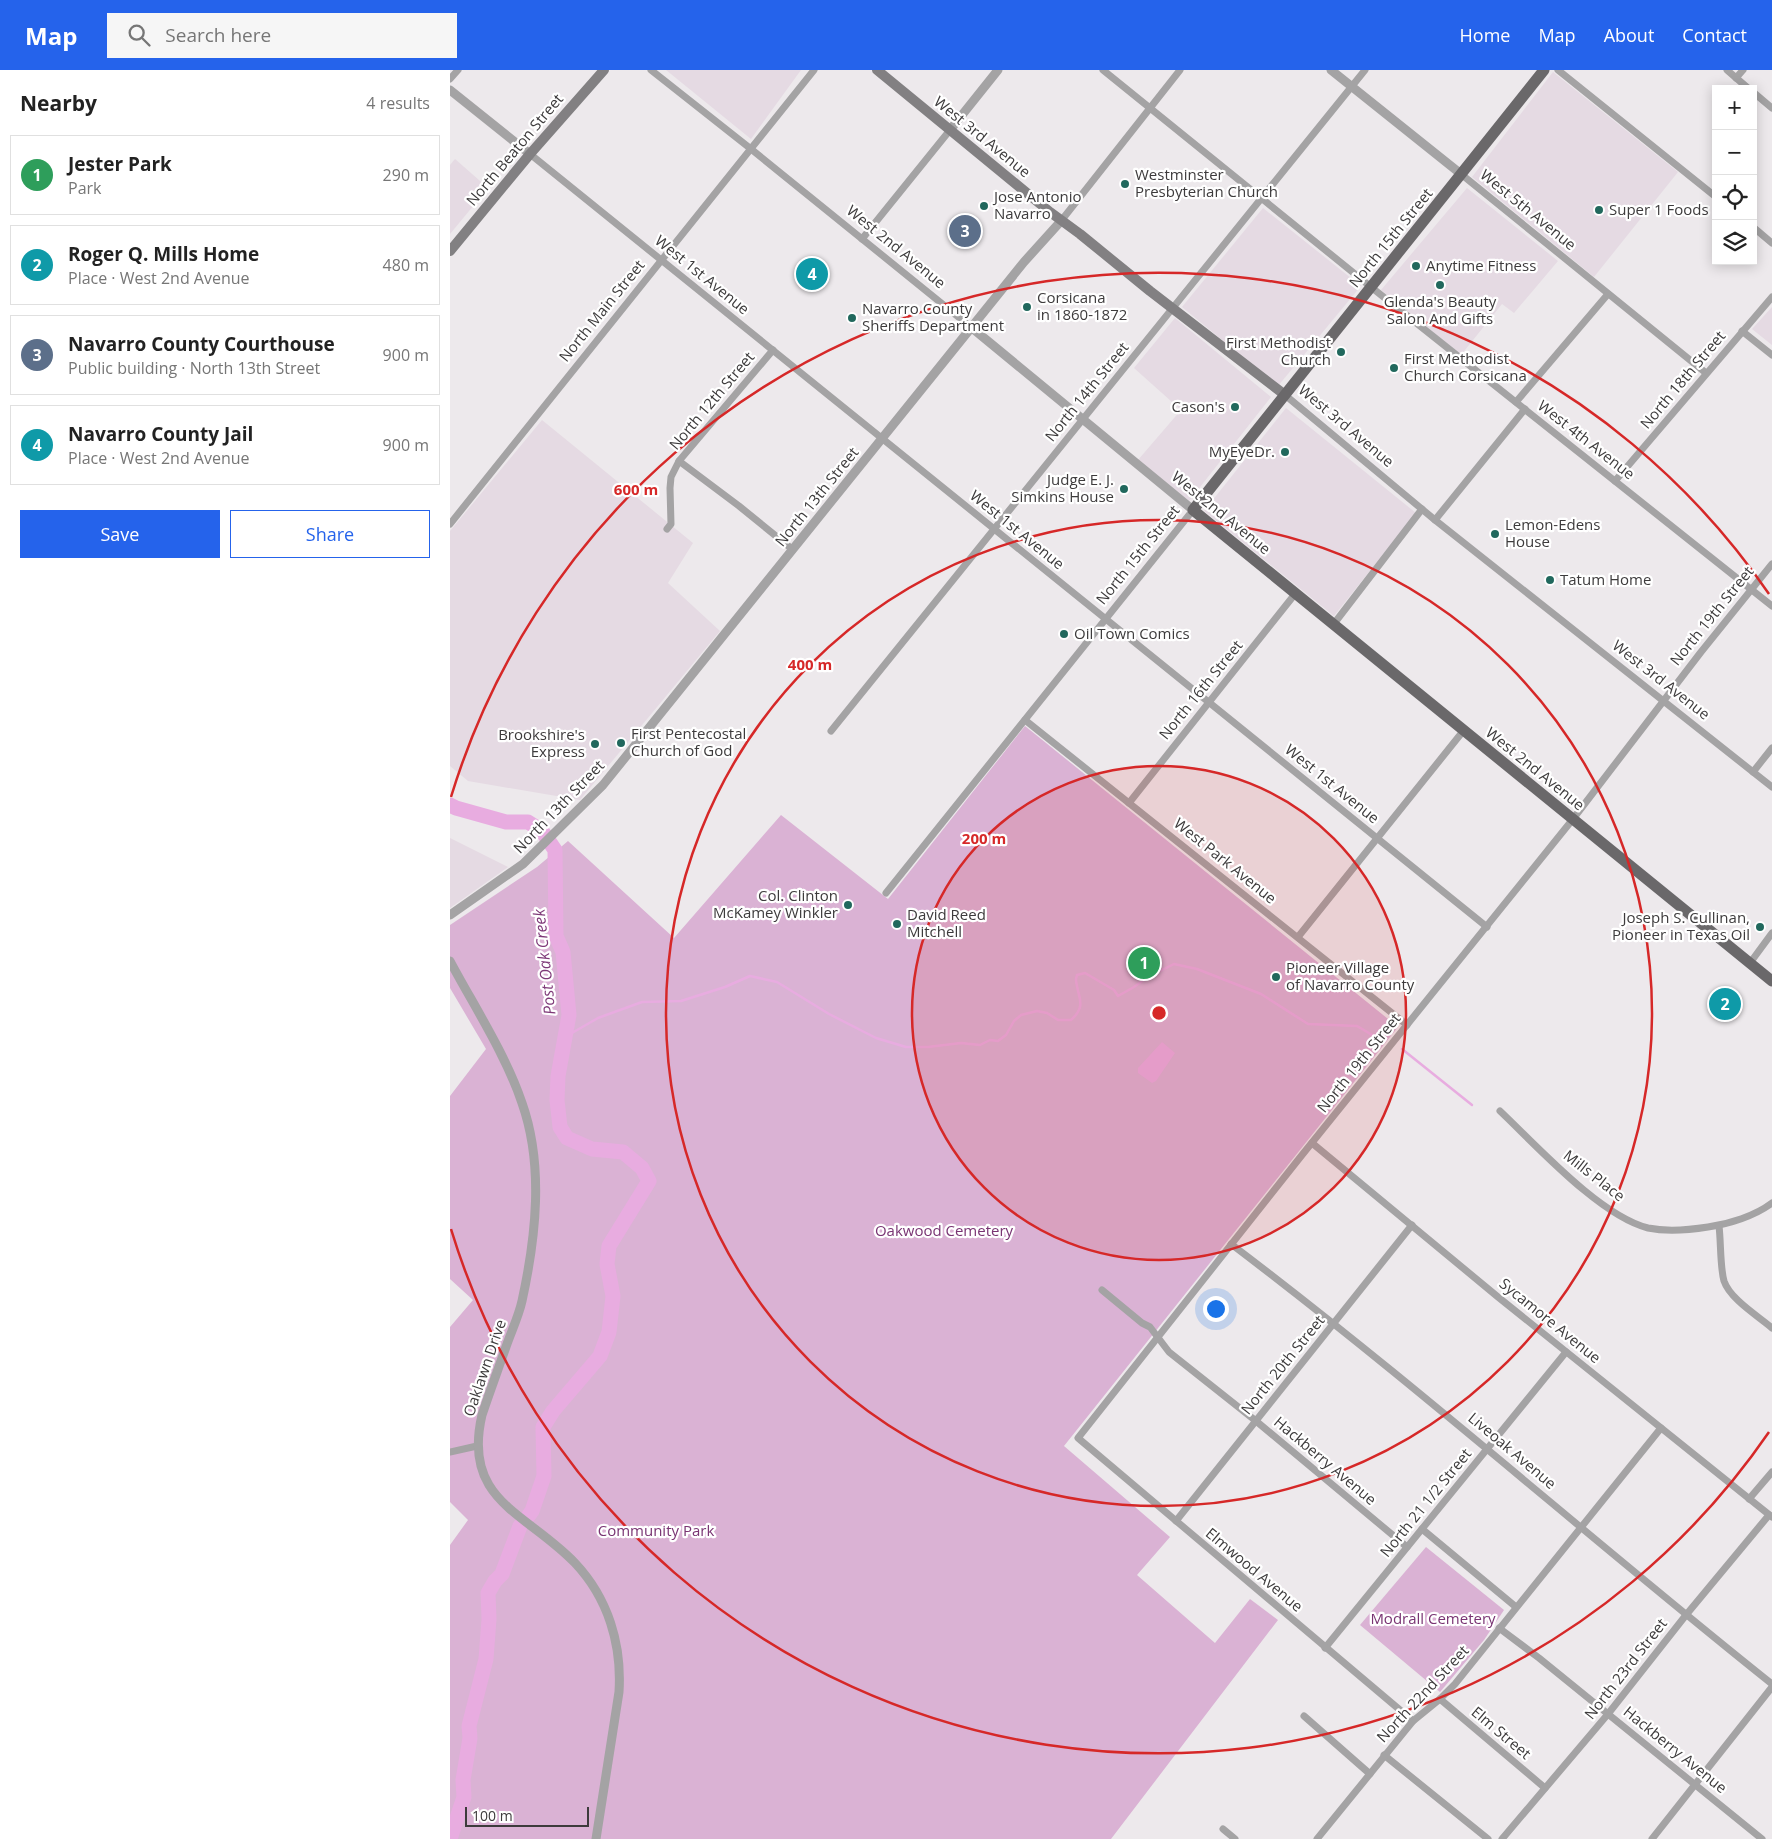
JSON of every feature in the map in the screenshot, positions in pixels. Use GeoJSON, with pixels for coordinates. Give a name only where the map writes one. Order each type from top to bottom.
{"type":"FeatureCollection","features":[{"type":"Feature","properties":{"kind":"main road","name":"North Beaton Street"},"geometry":{"type":"LineString","coordinates":[[450,251],[530,154],[604,70]]}},
{"type":"Feature","properties":{"kind":"main road","name":"West 3rd Avenue"},"geometry":{"type":"LineString","coordinates":[[877,70],[1061,221],[1285,394]]}},
{"type":"Feature","properties":{"kind":"main road","name":"North 15th Street"},"geometry":{"type":"LineString","coordinates":[[1193,510],[1544,70]]}},
{"type":"Feature","properties":{"kind":"main road","name":"West 2nd Avenue"},"geometry":{"type":"LineString","coordinates":[[1193,510],[1772,980]]}},
{"type":"Feature","properties":{"kind":"street"},"geometry":{"type":"LineString","coordinates":[[450,79],[458,70]]}},
{"type":"Feature","properties":{"kind":"street","name":"West 2nd Avenue"},"geometry":{"type":"LineString","coordinates":[[650,70],[751,149],[972,328],[1193,510]]}},
{"type":"Feature","properties":{"kind":"street","name":"North Main Street"},"geometry":{"type":"LineString","coordinates":[[450,524],[814,70]]}},
{"type":"Feature","properties":{"kind":"street"},"geometry":{"type":"LineString","coordinates":[[862,239],[998,70]]}},
{"type":"Feature","properties":{"kind":"street","name":"West 4th Avenue"},"geometry":{"type":"LineString","coordinates":[[1104,70],[1371,287],[1772,606]]}},
{"type":"Feature","properties":{"kind":"street","name":"North 13th Street"},"geometry":{"type":"LineString","coordinates":[[450,915],[523,864],[603,785],[1024,262],[1061,221],[1180,70]]}},
{"type":"Feature","properties":{"kind":"street","name":"West 5th Avenue"},"geometry":{"type":"LineString","coordinates":[[1331,70],[1706,373]]}},
{"type":"Feature","properties":{"kind":"street","name":"North 14th Street"},"geometry":{"type":"LineString","coordinates":[[831,731],[1365,70]]}},
{"type":"Feature","properties":{"kind":"street"},"geometry":{"type":"LineString","coordinates":[[1558,70],[1712,194]]}},
{"type":"Feature","properties":{"kind":"street"},"geometry":{"type":"LineString","coordinates":[[1727,70],[1744,85]]}},
{"type":"Feature","properties":{"kind":"street"},"geometry":{"type":"LineString","coordinates":[[1736,78],[1743,70]]}},
{"type":"Feature","properties":{"kind":"street"},"geometry":{"type":"LineString","coordinates":[[450,90],[530,154]]}},
{"type":"Feature","properties":{"kind":"street"},"geometry":{"type":"LineString","coordinates":[[1757,95],[1772,108]]}},
{"type":"Feature","properties":{"kind":"street","name":"West 1st Avenue"},"geometry":{"type":"LineString","coordinates":[[530,154],[1487,927]]}},
{"type":"Feature","properties":{"kind":"street"},"geometry":{"type":"LineString","coordinates":[[1757,230],[1772,242]]}},
{"type":"Feature","properties":{"kind":"street"},"geometry":{"type":"LineString","coordinates":[[1516,402],[1608,294]]}},
{"type":"Feature","properties":{"kind":"street","name":"North 18th Street"},"geometry":{"type":"LineString","coordinates":[[1615,481],[1772,297]]}},
{"type":"Feature","properties":{"kind":"street"},"geometry":{"type":"LineString","coordinates":[[1742,331],[1772,355]]}},
{"type":"Feature","properties":{"kind":"street","name":"North 12th Street"},"geometry":{"type":"LineString","coordinates":[[667,529],[671,524],[671,477],[679,461],[773,350]]}},
{"type":"Feature","properties":{"kind":"street","name":"West 3rd Avenue"},"geometry":{"type":"LineString","coordinates":[[1285,394],[1435,520],[1772,787]]}},
{"type":"Feature","properties":{"kind":"street"},"geometry":{"type":"LineString","coordinates":[[1435,520],[1525,409]]}},
{"type":"Feature","properties":{"kind":"street"},"geometry":{"type":"LineString","coordinates":[[679,461],[792,549]]}},
{"type":"Feature","properties":{"kind":"street"},"geometry":{"type":"LineString","coordinates":[[1333,625],[1422,509]]}},
{"type":"Feature","properties":{"kind":"street","name":"North 15th Street"},"geometry":{"type":"LineString","coordinates":[[886,893],[1193,510]]}},
{"type":"Feature","properties":{"kind":"street","name":"North 19th Street"},"geometry":{"type":"LineString","coordinates":[[1078,1438],[1231,1244],[1573,819],[1663,701],[1772,564]]}},
{"type":"Feature","properties":{"kind":"street","name":"North 16th Street"},"geometry":{"type":"LineString","coordinates":[[1129,802],[1295,594]]}},
{"type":"Feature","properties":{"kind":"street","name":"West Park Avenue"},"geometry":{"type":"LineString","coordinates":[[1025,720],[1407,1025]]}},
{"type":"Feature","properties":{"kind":"street"},"geometry":{"type":"LineString","coordinates":[[1298,937],[1464,730]]}},
{"type":"Feature","properties":{"kind":"street"},"geometry":{"type":"LineString","coordinates":[[1753,772],[1772,748]]}},
{"type":"Feature","properties":{"kind":"street"},"geometry":{"type":"LineString","coordinates":[[1750,962],[1772,933]]}},
{"type":"Feature","properties":{"kind":"street","name":"Oaklawn Drive"},"geometry":{"type":"LineString","coordinates":[[450,961],[516,1085],[529,1126],[535,1180],[532,1238],[522,1302],[482,1415],[477,1446],[480,1467],[489,1487],[512,1511],[556,1545],[593,1584],[611,1622],[618,1657],[619,1692],[596,1839]]}},
{"type":"Feature","properties":{"kind":"street","name":"Mills Place"},"geometry":{"type":"LineString","coordinates":[[1500,1111],[1584,1190],[1610,1209],[1649,1228],[1676,1230],[1719,1226],[1756,1212],[1772,1203]]}},
{"type":"Feature","properties":{"kind":"street","name":"Sycamore Avenue"},"geometry":{"type":"LineString","coordinates":[[1312,1143],[1566,1352],[1770,1516]]}},
{"type":"Feature","properties":{"kind":"street","name":"North 20th Street"},"geometry":{"type":"LineString","coordinates":[[1176,1521],[1412,1225]]}},
{"type":"Feature","properties":{"kind":"street"},"geometry":{"type":"LineString","coordinates":[[1719,1226],[1724,1280],[1728,1290],[1772,1328]]}},
{"type":"Feature","properties":{"kind":"street","name":"Liveoak Avenue"},"geometry":{"type":"LineString","coordinates":[[1231,1244],[1334,1323],[1772,1686]]}},
{"type":"Feature","properties":{"kind":"street"},"geometry":{"type":"LineString","coordinates":[[1102,1290],[1142,1323],[1150,1327],[1158,1337]]}},
{"type":"Feature","properties":{"kind":"street","name":"Hackberry Avenue"},"geometry":{"type":"LineString","coordinates":[[1158,1337],[1169,1352],[1256,1421],[1407,1547]]}},
{"type":"Feature","properties":{"kind":"street","name":"North 21 1/2 Street"},"geometry":{"type":"LineString","coordinates":[[1325,1648],[1566,1352]]}},
{"type":"Feature","properties":{"kind":"street","name":"North 22nd Street"},"geometry":{"type":"LineString","coordinates":[[1317,1839],[1413,1721],[1440,1699],[1479,1655],[1661,1428]]}},
{"type":"Feature","properties":{"kind":"street","name":"Elmwood Avenue"},"geometry":{"type":"LineString","coordinates":[[1078,1438],[1413,1721]]}},
{"type":"Feature","properties":{"kind":"street"},"geometry":{"type":"LineString","coordinates":[[450,1452],[477,1446]]}},
{"type":"Feature","properties":{"kind":"street"},"geometry":{"type":"LineString","coordinates":[[1749,1499],[1772,1472]]}},
{"type":"Feature","properties":{"kind":"street","name":"North 23rd Street"},"geometry":{"type":"LineString","coordinates":[[1502,1839],[1608,1714],[1686,1615],[1770,1516]]}},
{"type":"Feature","properties":{"kind":"street"},"geometry":{"type":"LineString","coordinates":[[1422,1529],[1516,1607]]}},
{"type":"Feature","properties":{"kind":"street","name":"Hackberry Avenue"},"geometry":{"type":"LineString","coordinates":[[1499,1628],[1539,1658],[1762,1839]]}},
{"type":"Feature","properties":{"kind":"street"},"geometry":{"type":"LineString","coordinates":[[1652,1839],[1772,1686]]}},
{"type":"Feature","properties":{"kind":"street","name":"Elm Street"},"geometry":{"type":"LineString","coordinates":[[1440,1699],[1545,1788]]}},
{"type":"Feature","properties":{"kind":"street"},"geometry":{"type":"LineString","coordinates":[[1304,1716],[1370,1774]]}},
{"type":"Feature","properties":{"kind":"street"},"geometry":{"type":"LineString","coordinates":[[1384,1755],[1488,1839]]}},
{"type":"Feature","properties":{"kind":"street"},"geometry":{"type":"LineString","coordinates":[[1223,1829],[1235,1839]]}},
{"type":"Feature","properties":{"kind":"shaded area"},"geometry":{"type":"Polygon","coordinates":[[[666,70],[801,70],[751,139],[666,70]]]}},
{"type":"Feature","properties":{"kind":"shaded area"},"geometry":{"type":"Polygon","coordinates":[[[1553,72],[1678,172],[1594,277],[1472,177],[1553,72]]]}},
{"type":"Feature","properties":{"kind":"shaded area"},"geometry":{"type":"Polygon","coordinates":[[[455,159],[488,188],[450,234],[450,165],[455,159]]]}},
{"type":"Feature","properties":{"kind":"shaded area"},"geometry":{"type":"Polygon","coordinates":[[[1467,188],[1558,261],[1514,313],[1502,304],[1461,355],[1381,290],[1467,188]]]}},
{"type":"Feature","properties":{"kind":"shaded area"},"geometry":{"type":"Polygon","coordinates":[[[1263,208],[1361,286],[1278,386],[1182,307],[1263,208]]]}},
{"type":"Feature","properties":{"kind":"shaded area"},"geometry":{"type":"Polygon","coordinates":[[[1772,307],[1772,345],[1752,329],[1772,307]]]}},
{"type":"Feature","properties":{"kind":"shaded area"},"geometry":{"type":"Polygon","coordinates":[[[1175,318],[1271,397],[1189,501],[1138,460],[1181,410],[1134,368],[1175,318]]]}},
{"type":"Feature","properties":{"kind":"shaded area"},"geometry":{"type":"Polygon","coordinates":[[[1286,408],[1416,513],[1334,616],[1204,511],[1286,408]]]}},
{"type":"Feature","properties":{"kind":"shaded area"},"geometry":{"type":"Polygon","coordinates":[[[542,420],[693,543],[668,583],[720,631],[580,800],[468,781],[450,766],[450,531],[542,420]]]}},
{"type":"Feature","properties":{"kind":"shaded area"},"geometry":{"type":"Polygon","coordinates":[[[450,838],[508,867],[450,908],[450,838]]]}},
{"type":"Feature","properties":{"kind":"shaded area"},"geometry":{"type":"Polygon","coordinates":[[[1162,1042],[1175,1053],[1156,1081],[1152,1083],[1138,1073],[1138,1068],[1162,1042]]]}},
{"type":"Feature","properties":{"kind":"green space"},"geometry":{"type":"Polygon","coordinates":[[[1025,726],[1398,1027],[1064,1446],[1170,1537],[1137,1575],[1215,1643],[1250,1599],[1278,1620],[1111,1839],[450,1839],[450,1545],[468,1520],[450,1502],[450,1327],[473,1300],[450,1279],[450,1096],[486,1049],[450,988],[450,925],[537,867],[568,841],[674,938],[781,815],[888,899],[1025,726]]]}},
{"type":"Feature","properties":{"kind":"green space","name":"Modrall Cemetery"},"geometry":{"type":"Polygon","coordinates":[[[1426,1547],[1504,1610],[1484,1640],[1440,1692],[1360,1625],[1426,1547]]]}},
{"type":"Feature","properties":{"kind":"waterway","name":"Post Oak Creek"},"geometry":{"type":"LineString","coordinates":[[450,805],[506,822],[528,822],[542,831],[555,850],[556,936],[563,952],[569,1015],[558,1076],[557,1100],[560,1127],[567,1138],[592,1149],[623,1152],[642,1168],[649,1181],[609,1246],[607,1264],[613,1296],[609,1332],[600,1356],[553,1411],[543,1427],[544,1476],[529,1515]]}},
{"type":"Feature","properties":{"kind":"waterway"},"geometry":{"type":"LineString","coordinates":[[565,1037],[598,1018],[642,1002],[681,1001],[725,987],[750,976],[777,982],[829,1014],[876,1038],[906,1047],[928,1047],[961,1043],[980,1045],[990,1040],[998,1041],[1006,1035],[1014,1021],[1021,1015],[1037,1011],[1047,1013],[1058,1020],[1071,1020],[1076,1015],[1080,1005],[1077,975],[1085,973],[1114,990],[1118,996],[1148,977],[1174,964],[1197,969],[1261,994],[1308,1024],[1357,1026],[1379,1039]]}},
{"type":"Feature","properties":{"kind":"waterway"},"geometry":{"type":"LineString","coordinates":[[1402,1049],[1472,1105]]}},
{"type":"Feature","properties":{"kind":"waterway","name":"Post Oak Creek"},"geometry":{"type":"LineString","coordinates":[[450,1839],[464,1797],[463,1780],[470,1738],[469,1726],[486,1659],[489,1619],[488,1593],[502,1574],[520,1526]]}},
{"type":"Feature","properties":{"kind":"place","name":"Westminster Presbyterian Church"},"geometry":{"type":"Point","coordinates":[1125,184]}},
{"type":"Feature","properties":{"kind":"place","name":"Jose Antonio Navarro"},"geometry":{"type":"Point","coordinates":[984,206]}},
{"type":"Feature","properties":{"kind":"place","name":"Super 1 Foods"},"geometry":{"type":"Point","coordinates":[1599,210]}},
{"type":"Feature","properties":{"kind":"place","name":"Navarro County Courthouse"},"geometry":{"type":"Point","coordinates":[965,231]}},
{"type":"Feature","properties":{"kind":"place","name":"Anytime Fitness"},"geometry":{"type":"Point","coordinates":[1416,266]}},
{"type":"Feature","properties":{"kind":"place","name":"Navarro County Jail"},"geometry":{"type":"Point","coordinates":[812,274]}},
{"type":"Feature","properties":{"kind":"place","name":"Glenda's Beauty Salon And Gifts"},"geometry":{"type":"Point","coordinates":[1440,285]}},
{"type":"Feature","properties":{"kind":"place","name":"Corsicana in 1860-1872"},"geometry":{"type":"Point","coordinates":[1027,307]}},
{"type":"Feature","properties":{"kind":"place","name":"Navarro County Sheriffs Department"},"geometry":{"type":"Point","coordinates":[852,318]}},
{"type":"Feature","properties":{"kind":"place","name":"First Methodist Church"},"geometry":{"type":"Point","coordinates":[1341,352]}},
{"type":"Feature","properties":{"kind":"place","name":"First Methodist Church Corsicana"},"geometry":{"type":"Point","coordinates":[1394,368]}},
{"type":"Feature","properties":{"kind":"place","name":"Cason's"},"geometry":{"type":"Point","coordinates":[1235,407]}},
{"type":"Feature","properties":{"kind":"place","name":"MyEyeDr."},"geometry":{"type":"Point","coordinates":[1285,452]}},
{"type":"Feature","properties":{"kind":"place","name":"Judge E. J. Simkins House"},"geometry":{"type":"Point","coordinates":[1124,489]}},
{"type":"Feature","properties":{"kind":"place","name":"Lemon-Edens House"},"geometry":{"type":"Point","coordinates":[1495,534]}},
{"type":"Feature","properties":{"kind":"place","name":"Tatum Home"},"geometry":{"type":"Point","coordinates":[1550,580]}},
{"type":"Feature","properties":{"kind":"place","name":"Oil Town Comics"},"geometry":{"type":"Point","coordinates":[1064,634]}},
{"type":"Feature","properties":{"kind":"place","name":"First Pentecostal Church of God"},"geometry":{"type":"Point","coordinates":[621,743]}},
{"type":"Feature","properties":{"kind":"place","name":"Brookshire's Express"},"geometry":{"type":"Point","coordinates":[595,744]}},
{"type":"Feature","properties":{"kind":"place","name":"Col. Clinton McKamey Winkler"},"geometry":{"type":"Point","coordinates":[848,905]}},
{"type":"Feature","properties":{"kind":"place","name":"David Reed Mitchell"},"geometry":{"type":"Point","coordinates":[897,924]}},
{"type":"Feature","properties":{"kind":"place","name":"Joseph S. Cullinan, Pioneer in Texas Oil"},"geometry":{"type":"Point","coordinates":[1760,927]}},
{"type":"Feature","properties":{"kind":"place","name":"Jester Park"},"geometry":{"type":"Point","coordinates":[1144,963]}},
{"type":"Feature","properties":{"kind":"place","name":"Pioneer Village of Navarro County"},"geometry":{"type":"Point","coordinates":[1276,977]}},
{"type":"Feature","properties":{"kind":"place","name":"Roger Q. Mills Home"},"geometry":{"type":"Point","coordinates":[1725,1004]}},
{"type":"Feature","properties":{"kind":"park label","name":"Oakwood Cemetery"},"geometry":{"type":"Point","coordinates":[944,1231]}},
{"type":"Feature","properties":{"kind":"park label","name":"Community Park"},"geometry":{"type":"Point","coordinates":[656,1531]}}]}
